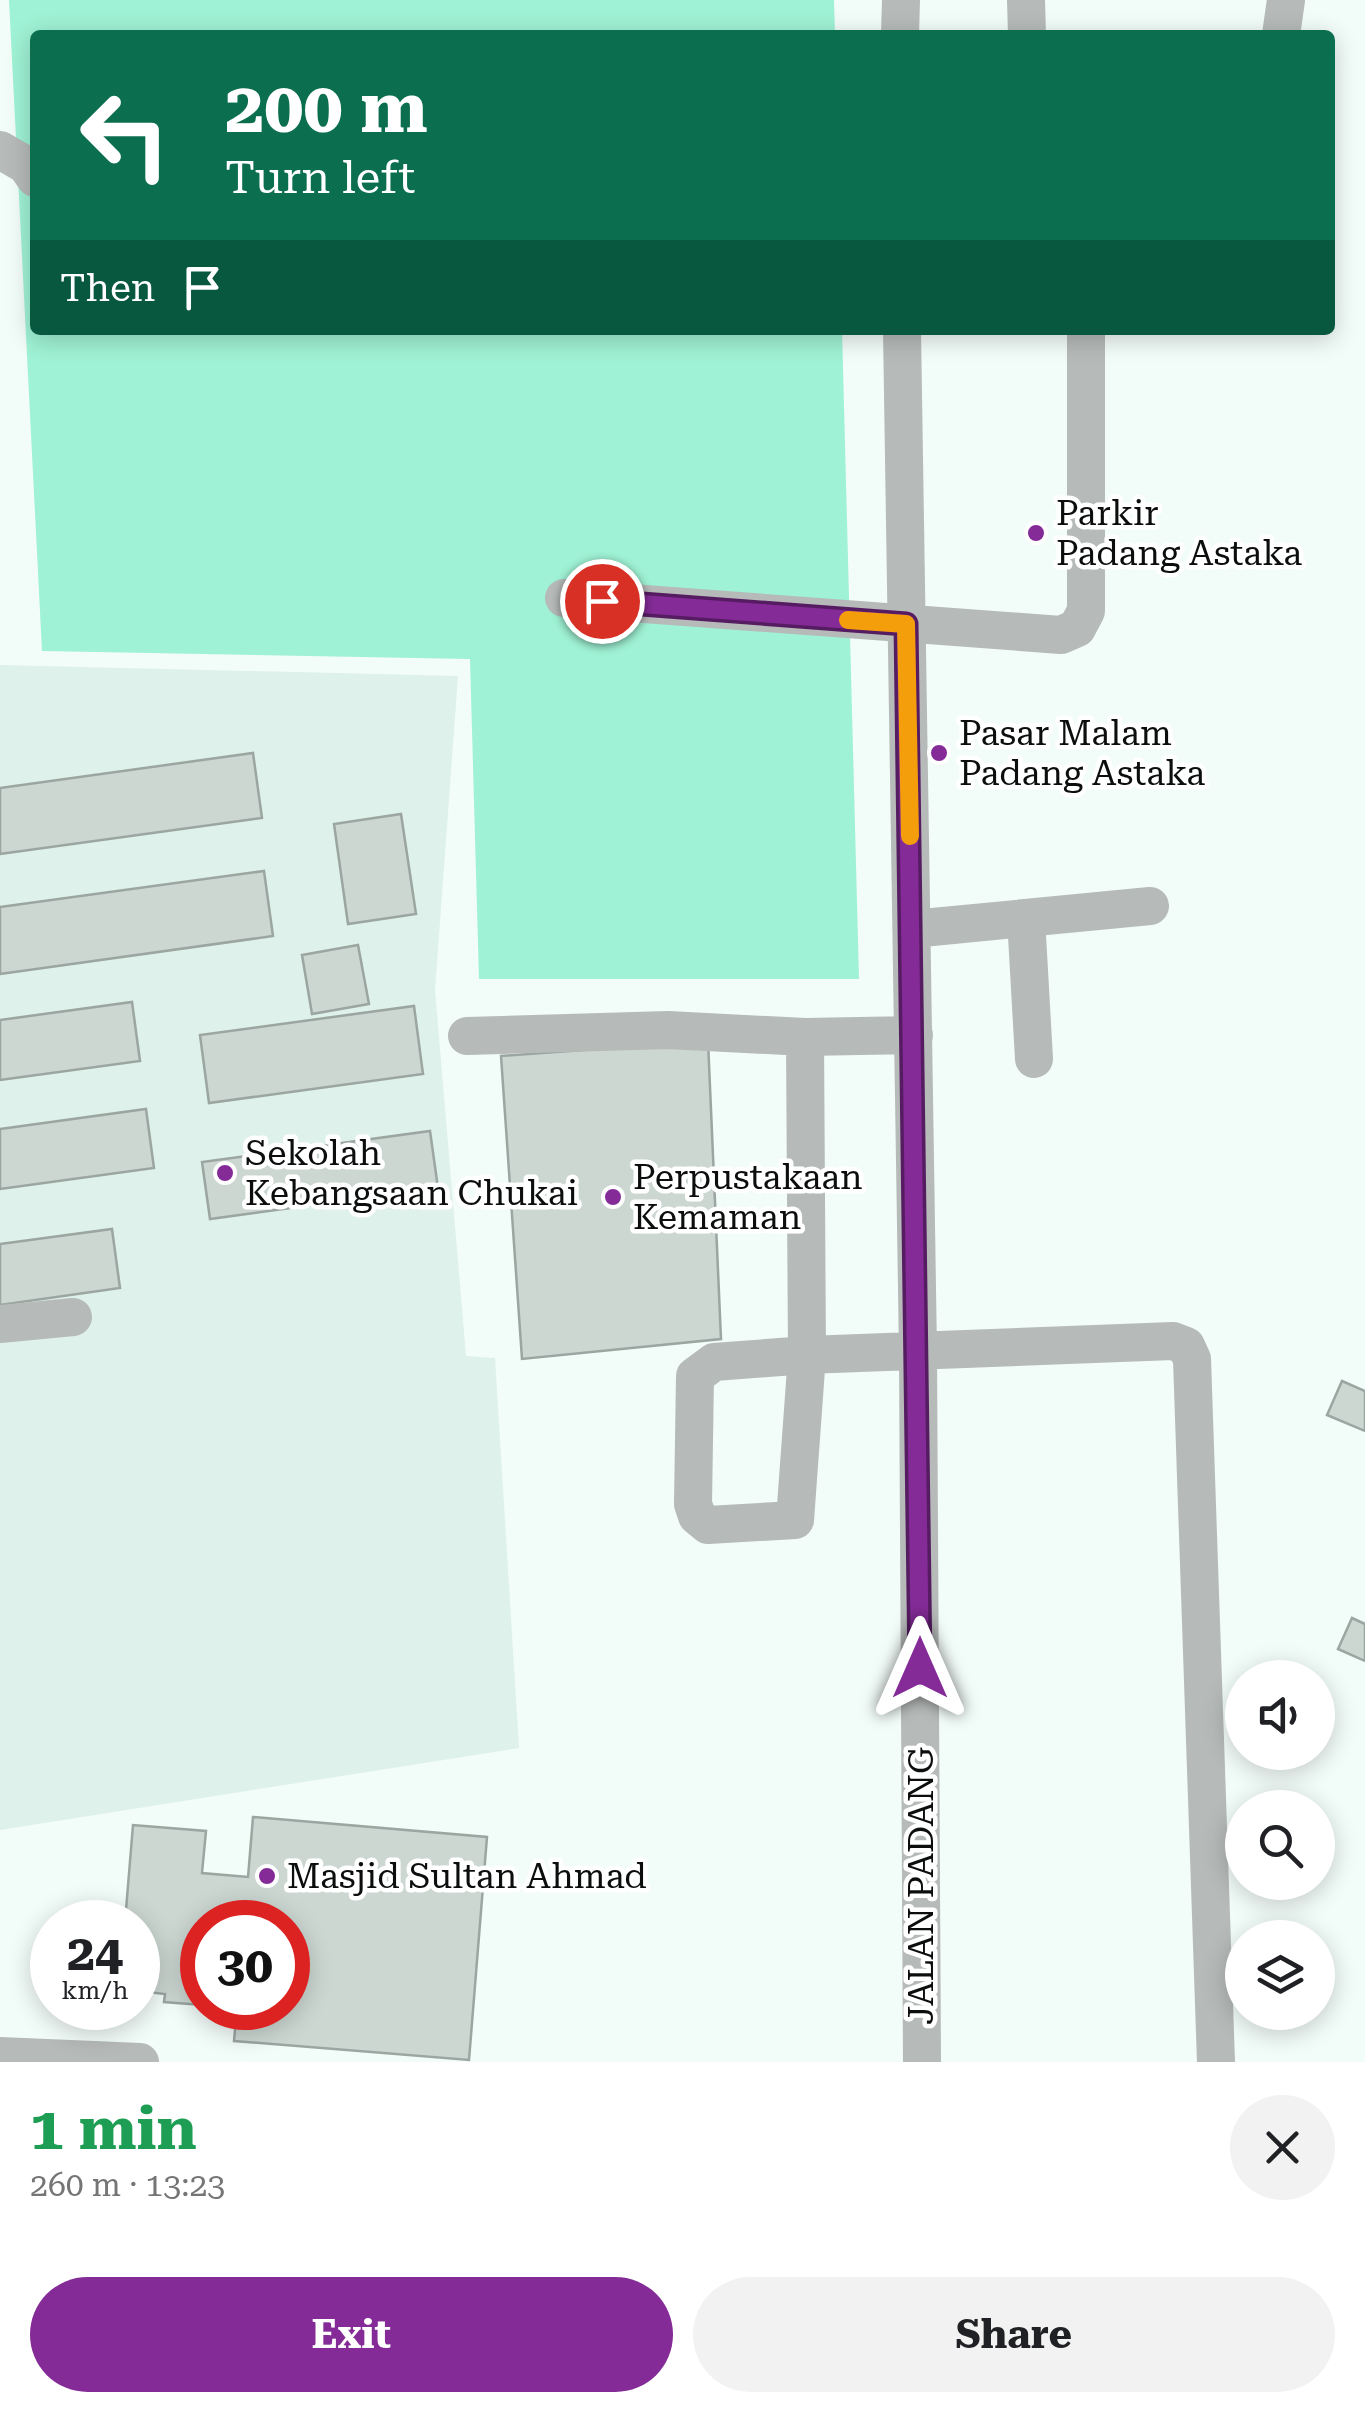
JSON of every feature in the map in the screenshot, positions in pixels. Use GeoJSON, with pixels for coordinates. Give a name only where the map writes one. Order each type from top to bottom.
{"type":"FeatureCollection","features":[{"type":"Feature","properties":{"kind":"street"},"geometry":{"type":"LineString","coordinates":[[900,30],[901,0]]}},
{"type":"Feature","properties":{"kind":"street"},"geometry":{"type":"LineString","coordinates":[[1026,0],[1027,30]]}},
{"type":"Feature","properties":{"kind":"street"},"geometry":{"type":"LineString","coordinates":[[1281,30],[1286,0]]}},
{"type":"Feature","properties":{"kind":"street"},"geometry":{"type":"LineString","coordinates":[[0,150],[30,171]]}},
{"type":"Feature","properties":{"kind":"street","name":"JALAN PADANG"},"geometry":{"type":"LineString","coordinates":[[902,335],[918,1352],[922,2062]]}},
{"type":"Feature","properties":{"kind":"street"},"geometry":{"type":"LineString","coordinates":[[564,598],[1061,635],[1078,628],[1086,611],[1086,335]]}},
{"type":"Feature","properties":{"kind":"street"},"geometry":{"type":"LineString","coordinates":[[912,929],[1150,906]]}},
{"type":"Feature","properties":{"kind":"street"},"geometry":{"type":"LineString","coordinates":[[1026,918],[1034,1060]]}},
{"type":"Feature","properties":{"kind":"street"},"geometry":{"type":"LineString","coordinates":[[467,1036],[668,1030],[805,1037],[914,1035]]}},
{"type":"Feature","properties":{"kind":"street"},"geometry":{"type":"LineString","coordinates":[[805,1037],[807,1355],[795,1520],[708,1524],[697,1516],[694,1376],[714,1362],[807,1355],[1173,1341],[1186,1346],[1192,1359],[1216,2062]]}},
{"type":"Feature","properties":{"kind":"street"},"geometry":{"type":"LineString","coordinates":[[0,1324],[72,1317]]}},
{"type":"Feature","properties":{"kind":"street"},"geometry":{"type":"LineString","coordinates":[[0,2056],[140,2062]]}},
{"type":"Feature","properties":{"kind":"shaded area","name":"Sekolah Kebangsaan Chukai"},"geometry":{"type":"Polygon","coordinates":[[[0,665],[458,676],[435,990],[466,1356],[495,1358],[519,1748],[0,1830],[0,665]]]}},
{"type":"Feature","properties":{"kind":"green space"},"geometry":{"type":"Polygon","coordinates":[[[9,0],[834,0],[835,30],[30,30],[30,335],[842,335],[859,979],[479,979],[470,659],[42,651],[9,0]]]}},
{"type":"Feature","properties":{"kind":"building"},"geometry":{"type":"Polygon","coordinates":[[[253,753],[262,818],[0,854],[0,788],[253,753]]]}},
{"type":"Feature","properties":{"kind":"building"},"geometry":{"type":"Polygon","coordinates":[[[401,814],[416,914],[348,924],[334,824],[401,814]]]}},
{"type":"Feature","properties":{"kind":"building"},"geometry":{"type":"Polygon","coordinates":[[[264,871],[273,936],[0,974],[0,907],[264,871]]]}},
{"type":"Feature","properties":{"kind":"building"},"geometry":{"type":"Polygon","coordinates":[[[358,945],[369,1004],[312,1014],[302,955],[358,945]]]}},
{"type":"Feature","properties":{"kind":"building"},"geometry":{"type":"Polygon","coordinates":[[[132,1002],[140,1061],[0,1080],[0,1020],[132,1002]]]}},
{"type":"Feature","properties":{"kind":"building"},"geometry":{"type":"Polygon","coordinates":[[[414,1006],[423,1074],[209,1103],[200,1035],[414,1006]]]}},
{"type":"Feature","properties":{"kind":"building","name":"Perpustakaan Kemaman"},"geometry":{"type":"Polygon","coordinates":[[[708,1041],[721,1339],[522,1359],[501,1056],[708,1041]]]}},
{"type":"Feature","properties":{"kind":"building"},"geometry":{"type":"Polygon","coordinates":[[[146,1109],[154,1168],[0,1189],[0,1129],[146,1109]]]}},
{"type":"Feature","properties":{"kind":"building"},"geometry":{"type":"Polygon","coordinates":[[[430,1131],[438,1188],[210,1219],[202,1162],[430,1131]]]}},
{"type":"Feature","properties":{"kind":"building"},"geometry":{"type":"Polygon","coordinates":[[[112,1229],[120,1288],[0,1305],[0,1244],[112,1229]]]}},
{"type":"Feature","properties":{"kind":"building"},"geometry":{"type":"Polygon","coordinates":[[[1342,1381],[1365,1391],[1365,1431],[1327,1415],[1342,1381]]]}},
{"type":"Feature","properties":{"kind":"building"},"geometry":{"type":"Polygon","coordinates":[[[1352,1618],[1365,1624],[1365,1661],[1338,1649],[1352,1618]]]}},
{"type":"Feature","properties":{"kind":"building"},"geometry":{"type":"Polygon","coordinates":[[[253,1817],[487,1837],[469,2060],[234,2041],[235,2030],[310,2030],[310,1900],[180,1900],[180,2003],[164,2002],[165,1994],[160,1993],[160,1900],[127,1900],[133,1825],[206,1831],[202,1873],[248,1877],[253,1817]]]}},
{"type":"Feature","properties":{"kind":"slow traffic"},"geometry":{"type":"LineString","coordinates":[[848,620],[906,624],[910,836]]}},
{"type":"Feature","properties":{"kind":"place","name":"Parkir Padang Astaka"},"geometry":{"type":"Point","coordinates":[1036,533]}},
{"type":"Feature","properties":{"kind":"place","name":"Pasar Malam Padang Astaka"},"geometry":{"type":"Point","coordinates":[939,753]}},
{"type":"Feature","properties":{"kind":"place","name":"Sekolah Kebangsaan Chukai"},"geometry":{"type":"Point","coordinates":[225,1173]}},
{"type":"Feature","properties":{"kind":"place","name":"Perpustakaan Kemaman"},"geometry":{"type":"Point","coordinates":[613,1197]}},
{"type":"Feature","properties":{"kind":"place","name":"Masjid Sultan Ahmad"},"geometry":{"type":"Point","coordinates":[267,1876]}},
{"type":"Feature","properties":{"kind":"route"},"geometry":{"type":"LineString","coordinates":[[602,601],[906,624],[920,1668]]}}]}
